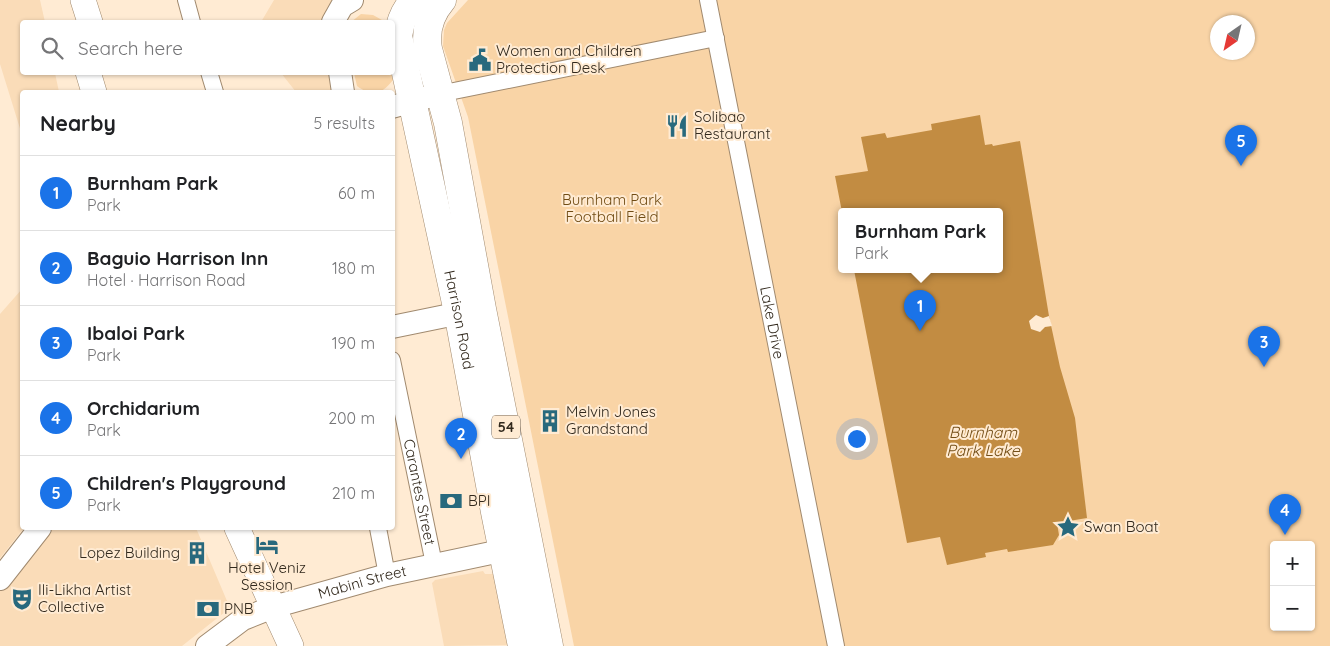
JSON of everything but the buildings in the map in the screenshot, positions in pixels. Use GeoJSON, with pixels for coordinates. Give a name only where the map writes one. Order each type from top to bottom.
{"type":"FeatureCollection","features":[{"type":"Feature","properties":{"kind":"highway","name":"Harrison Road"},"geometry":{"type":"LineString","coordinates":[[522,646],[503,550],[470,310],[448,123],[439,94],[418,4],[402,17],[398,36],[402,104],[470,310],[530,544],[550,646]]}},
{"type":"Feature","properties":{"kind":"main road"},"geometry":{"type":"LineString","coordinates":[[67,0],[72,20]]}},
{"type":"Feature","properties":{"kind":"main road"},"geometry":{"type":"LineString","coordinates":[[83,0],[89,20]]}},
{"type":"Feature","properties":{"kind":"main road"},"geometry":{"type":"LineString","coordinates":[[89,75],[93,90]]}},
{"type":"Feature","properties":{"kind":"main road"},"geometry":{"type":"LineString","coordinates":[[106,75],[110,90]]}},
{"type":"Feature","properties":{"kind":"main road"},"geometry":{"type":"LineString","coordinates":[[224,530],[266,609],[291,646]]}},
{"type":"Feature","properties":{"kind":"main road"},"geometry":{"type":"LineString","coordinates":[[238,530],[266,609],[273,646]]}},
{"type":"Feature","properties":{"kind":"street"},"geometry":{"type":"LineString","coordinates":[[186,0],[191,20]]}},
{"type":"Feature","properties":{"kind":"street"},"geometry":{"type":"LineString","coordinates":[[333,20],[342,6],[352,0]]}},
{"type":"Feature","properties":{"kind":"street","name":"Lake Drive"},"geometry":{"type":"LineString","coordinates":[[708,0],[836,646]]}},
{"type":"Feature","properties":{"kind":"street"},"geometry":{"type":"LineString","coordinates":[[402,104],[439,94],[716,38]]}},
{"type":"Feature","properties":{"kind":"street"},"geometry":{"type":"LineString","coordinates":[[210,75],[214,90]]}},
{"type":"Feature","properties":{"kind":"street"},"geometry":{"type":"LineString","coordinates":[[340,75],[343,90]]}},
{"type":"Feature","properties":{"kind":"street"},"geometry":{"type":"LineString","coordinates":[[395,326],[470,310]]}},
{"type":"Feature","properties":{"kind":"street","name":"Carantes Street"},"geometry":{"type":"LineString","coordinates":[[395,375],[434,564]]}},
{"type":"Feature","properties":{"kind":"street"},"geometry":{"type":"LineString","coordinates":[[0,578],[38,530]]}},
{"type":"Feature","properties":{"kind":"street"},"geometry":{"type":"LineString","coordinates":[[378,530],[387,575]]}},
{"type":"Feature","properties":{"kind":"street","name":"Mabini Street"},"geometry":{"type":"LineString","coordinates":[[206,646],[243,619],[266,609],[387,575],[530,544]]}},
{"type":"Feature","properties":{"kind":"shaded area"},"geometry":{"type":"Polygon","coordinates":[[[0,0],[40,0],[45,20],[20,20],[20,75],[55,75],[59,90],[20,90],[20,129],[0,64],[0,0]]]}},
{"type":"Feature","properties":{"kind":"shaded area"},"geometry":{"type":"Polygon","coordinates":[[[274,0],[333,0],[321,20],[262,20],[274,0]]]}},
{"type":"Feature","properties":{"kind":"shaded area"},"geometry":{"type":"Polygon","coordinates":[[[283,75],[328,75],[332,90],[294,90],[283,75]]]}},
{"type":"Feature","properties":{"kind":"shaded area"},"geometry":{"type":"Polygon","coordinates":[[[20,291],[20,530],[22,530],[0,558],[0,314],[20,291]]]}},
{"type":"Feature","properties":{"kind":"shaded area"},"geometry":{"type":"Polygon","coordinates":[[[44,530],[197,530],[230,608],[182,646],[0,646],[0,588],[44,530]]]}},
{"type":"Feature","properties":{"kind":"shaded area"},"geometry":{"type":"Polygon","coordinates":[[[483,571],[485,574],[494,574],[510,645],[444,646],[432,583],[435,580],[483,571]]]}},
{"type":"Feature","properties":{"kind":"green space","name":"Burnham Park Football Field"},"geometry":{"type":"Polygon","coordinates":[[[468,0],[1330,0],[1330,646],[574,646],[468,117],[443,46],[444,30],[447,23],[468,0]]]}},
{"type":"Feature","properties":{"kind":"green space"},"geometry":{"type":"Polygon","coordinates":[[[361,14],[373,15],[382,20],[354,20],[361,14]]]}},
{"type":"Feature","properties":{"kind":"green space"},"geometry":{"type":"Polygon","coordinates":[[[354,75],[392,75],[393,80],[382,90],[362,90],[357,86],[354,75]]]}},
{"type":"Feature","properties":{"kind":"water","name":"Burnham Park Lake"},"geometry":{"type":"Polygon","coordinates":[[[980,115],[985,145],[992,144],[993,146],[1020,141],[1049,316],[1060,367],[1075,418],[1087,518],[1057,523],[1059,535],[1053,545],[1008,552],[1007,549],[985,553],[986,557],[947,565],[940,537],[907,543],[855,273],[1003,273],[1003,208],[841,208],[835,176],[868,171],[861,137],[885,133],[887,138],[932,130],[931,124],[980,115]]]}},
{"type":"Feature","properties":{"kind":"pier"},"geometry":{"type":"Polygon","coordinates":[[[1036,315],[1043,318],[1049,316],[1052,326],[1045,327],[1040,332],[1031,329],[1029,321],[1036,315]]]}},
{"type":"Feature","properties":{"kind":"place","name":"Women and Children Protection Desk"},"geometry":{"type":"Point","coordinates":[480,60]}},
{"type":"Feature","properties":{"kind":"place","name":"Solibao Restaurant"},"geometry":{"type":"Point","coordinates":[677,126]}},
{"type":"Feature","properties":{"kind":"place","name":"Children's Playground"},"geometry":{"type":"Point","coordinates":[1241,166]}},
{"type":"Feature","properties":{"kind":"place","name":"Burnham Park"},"geometry":{"type":"Point","coordinates":[920,331]}},
{"type":"Feature","properties":{"kind":"place","name":"Ibaloi Park"},"geometry":{"type":"Point","coordinates":[1264,367]}},
{"type":"Feature","properties":{"kind":"place","name":"Melvin Jones Grandstand"},"geometry":{"type":"Point","coordinates":[550,421]}},
{"type":"Feature","properties":{"kind":"place","name":"Baguio Harrison Inn"},"geometry":{"type":"Point","coordinates":[461,459]}},
{"type":"Feature","properties":{"kind":"place","name":"BPI"},"geometry":{"type":"Point","coordinates":[451,501]}},
{"type":"Feature","properties":{"kind":"place","name":"Swan Boat"},"geometry":{"type":"Point","coordinates":[1068,527]}},
{"type":"Feature","properties":{"kind":"place","name":"Orchidarium"},"geometry":{"type":"Point","coordinates":[1285,535]}},
{"type":"Feature","properties":{"kind":"place","name":"Hotel Veniz Session"},"geometry":{"type":"Point","coordinates":[267,545]}},
{"type":"Feature","properties":{"kind":"place","name":"Lopez Building"},"geometry":{"type":"Point","coordinates":[197,553]}},
{"type":"Feature","properties":{"kind":"place","name":"Ili-Likha Artist Collective"},"geometry":{"type":"Point","coordinates":[22,599]}},
{"type":"Feature","properties":{"kind":"place","name":"PNB"},"geometry":{"type":"Point","coordinates":[208,609]}}]}
